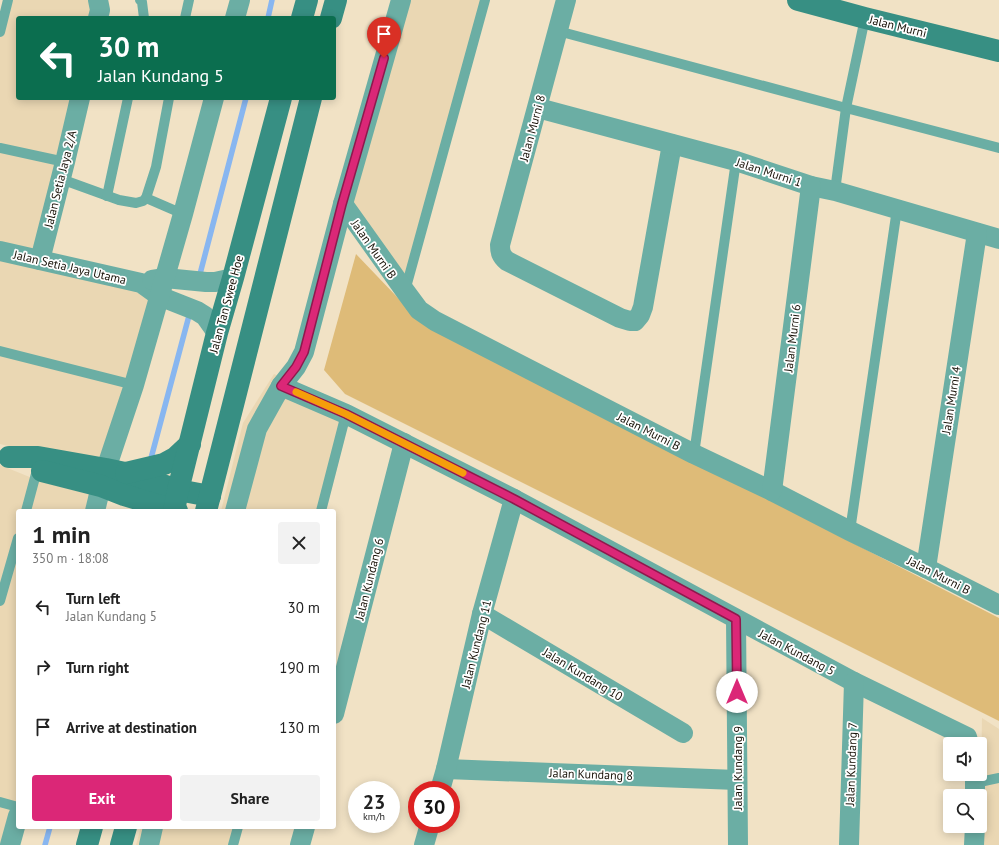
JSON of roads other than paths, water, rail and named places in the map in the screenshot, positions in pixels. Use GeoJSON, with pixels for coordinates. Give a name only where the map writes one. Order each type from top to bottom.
{"type":"FeatureCollection","features":[{"type":"Feature","properties":{"kind":"main road"},"geometry":{"type":"LineString","coordinates":[[303,16],[307,0]]}},
{"type":"Feature","properties":{"kind":"main road"},"geometry":{"type":"LineString","coordinates":[[332,16],[336,0]]}},
{"type":"Feature","properties":{"kind":"main road","name":"Jalan Murni"},"geometry":{"type":"LineString","coordinates":[[798,0],[822,3],[865,18],[999,51]]}},
{"type":"Feature","properties":{"kind":"main road","name":"Jalan Tan Swee Hoe"},"geometry":{"type":"LineString","coordinates":[[176,505],[217,333],[280,100]]}},
{"type":"Feature","properties":{"kind":"main road"},"geometry":{"type":"LineString","coordinates":[[124,495],[176,505],[208,503],[310,100]]}},
{"type":"Feature","properties":{"kind":"main road"},"geometry":{"type":"LineString","coordinates":[[4,456],[37,470],[111,476],[164,464],[175,458],[190,444]]}},
{"type":"Feature","properties":{"kind":"main road"},"geometry":{"type":"LineString","coordinates":[[4,456],[38,457],[111,476],[176,505]]}},
{"type":"Feature","properties":{"kind":"main road"},"geometry":{"type":"LineString","coordinates":[[111,476],[124,495],[142,509]]}},
{"type":"Feature","properties":{"kind":"main road"},"geometry":{"type":"LineString","coordinates":[[87,845],[91,829]]}},
{"type":"Feature","properties":{"kind":"main road"},"geometry":{"type":"LineString","coordinates":[[121,845],[125,829]]}},
{"type":"Feature","properties":{"kind":"street"},"geometry":{"type":"LineString","coordinates":[[236,16],[240,0]]}},
{"type":"Feature","properties":{"kind":"street"},"geometry":{"type":"LineString","coordinates":[[237,509],[257,429],[281,386],[296,367],[304,352],[342,204],[401,0]]}},
{"type":"Feature","properties":{"kind":"street","name":"Jalan Murni 8"},"geometry":{"type":"LineString","coordinates":[[566,0],[500,245],[500,252],[502,256],[507,261],[620,318],[635,321],[644,307],[672,144]]}},
{"type":"Feature","properties":{"kind":"street","name":"Jalan Setia Jaya 2/A"},"geometry":{"type":"LineString","coordinates":[[40,260],[80,100]]}},
{"type":"Feature","properties":{"kind":"street"},"geometry":{"type":"LineString","coordinates":[[96,509],[111,476],[134,385],[183,214],[213,100]]}},
{"type":"Feature","properties":{"kind":"street","name":"Jalan Murni 1"},"geometry":{"type":"LineString","coordinates":[[538,108],[736,161],[811,186],[835,191],[999,239]]}},
{"type":"Feature","properties":{"kind":"street","name":"Jalan Murni 6"},"geometry":{"type":"LineString","coordinates":[[772,491],[811,186]]}},
{"type":"Feature","properties":{"kind":"street","name":"Jalan Murni B"},"geometry":{"type":"LineString","coordinates":[[342,204],[419,310],[435,321],[694,454],[772,491],[999,605]]}},
{"type":"Feature","properties":{"kind":"street","name":"Jalan Murni 4"},"geometry":{"type":"LineString","coordinates":[[926,568],[977,233]]}},
{"type":"Feature","properties":{"kind":"street","name":"Jalan Setia Jaya Utama"},"geometry":{"type":"LineString","coordinates":[[0,251],[162,287]]}},
{"type":"Feature","properties":{"kind":"street"},"geometry":{"type":"LineString","coordinates":[[162,287],[215,282],[233,278]]}},
{"type":"Feature","properties":{"kind":"street"},"geometry":{"type":"LineString","coordinates":[[162,287],[205,316],[217,333]]}},
{"type":"Feature","properties":{"kind":"street","name":"Jalan Kundang 5"},"geometry":{"type":"LineString","coordinates":[[281,386],[346,414],[514,499],[854,682],[965,737]]}},
{"type":"Feature","properties":{"kind":"street","name":"Jalan Kundang 6"},"geometry":{"type":"LineString","coordinates":[[336,706],[404,443]]}},
{"type":"Feature","properties":{"kind":"street","name":"Jalan Kundang 11"},"geometry":{"type":"LineString","coordinates":[[442,781],[482,614],[514,499]]}},
{"type":"Feature","properties":{"kind":"street","name":"Jalan Kundang 10"},"geometry":{"type":"LineString","coordinates":[[482,614],[683,733]]}},
{"type":"Feature","properties":{"kind":"street","name":"Jalan Kundang 9"},"geometry":{"type":"LineString","coordinates":[[736,619],[738,845]]}},
{"type":"Feature","properties":{"kind":"street","name":"Jalan Kundang 7"},"geometry":{"type":"LineString","coordinates":[[848,845],[854,682]]}},
{"type":"Feature","properties":{"kind":"street","name":"Jalan Kundang 8"},"geometry":{"type":"LineString","coordinates":[[446,768],[737,780]]}},
{"type":"Feature","properties":{"kind":"street"},"geometry":{"type":"LineString","coordinates":[[10,845],[16,823]]}},
{"type":"Feature","properties":{"kind":"street"},"geometry":{"type":"LineString","coordinates":[[149,845],[153,829]]}},
{"type":"Feature","properties":{"kind":"street"},"geometry":{"type":"LineString","coordinates":[[300,845],[304,829]]}},
{"type":"Feature","properties":{"kind":"street"},"geometry":{"type":"LineString","coordinates":[[424,845],[427,833]]}},
{"type":"Feature","properties":{"kind":"street"},"geometry":{"type":"LineString","coordinates":[[974,845],[975,833]]}},
{"type":"Feature","properties":{"kind":"lane"},"geometry":{"type":"LineString","coordinates":[[0,32],[8,0]]}},
{"type":"Feature","properties":{"kind":"lane"},"geometry":{"type":"LineString","coordinates":[[140,0],[142,2],[144,16]]}},
{"type":"Feature","properties":{"kind":"lane"},"geometry":{"type":"LineString","coordinates":[[185,16],[189,0]]}},
{"type":"Feature","properties":{"kind":"lane"},"geometry":{"type":"LineString","coordinates":[[405,291],[485,0]]}},
{"type":"Feature","properties":{"kind":"lane"},"geometry":{"type":"LineString","coordinates":[[835,191],[846,108],[865,18]]}},
{"type":"Feature","properties":{"kind":"lane"},"geometry":{"type":"LineString","coordinates":[[558,31],[999,148]]}},
{"type":"Feature","properties":{"kind":"lane"},"geometry":{"type":"LineString","coordinates":[[107,196],[128,100]]}},
{"type":"Feature","properties":{"kind":"lane"},"geometry":{"type":"LineString","coordinates":[[0,148],[63,171],[107,196],[136,203],[143,201],[146,198],[156,167],[169,100]]}},
{"type":"Feature","properties":{"kind":"lane"},"geometry":{"type":"LineString","coordinates":[[694,454],[736,161]]}},
{"type":"Feature","properties":{"kind":"lane"},"geometry":{"type":"LineString","coordinates":[[146,198],[183,214]]}},
{"type":"Feature","properties":{"kind":"lane"},"geometry":{"type":"LineString","coordinates":[[850,531],[897,209]]}},
{"type":"Feature","properties":{"kind":"lane"},"geometry":{"type":"LineString","coordinates":[[0,351],[134,385]]}},
{"type":"Feature","properties":{"kind":"lane"},"geometry":{"type":"LineString","coordinates":[[322,509],[346,414]]}},
{"type":"Feature","properties":{"kind":"lane"},"geometry":{"type":"LineString","coordinates":[[27,509],[37,470]]}},
{"type":"Feature","properties":{"kind":"lane"},"geometry":{"type":"LineString","coordinates":[[0,601],[16,545]]}},
{"type":"Feature","properties":{"kind":"lane"},"geometry":{"type":"LineString","coordinates":[[975,784],[999,778]]}},
{"type":"Feature","properties":{"kind":"lane"},"geometry":{"type":"LineString","coordinates":[[0,802],[16,806]]}},
{"type":"Feature","properties":{"kind":"lane"},"geometry":{"type":"LineString","coordinates":[[233,845],[237,829]]}},
{"type":"Feature","properties":{"kind":"waterway"},"geometry":{"type":"LineString","coordinates":[[268,16],[272,0]]}},
{"type":"Feature","properties":{"kind":"waterway"},"geometry":{"type":"LineString","coordinates":[[200,274],[245,100]]}},
{"type":"Feature","properties":{"kind":"waterway"},"geometry":{"type":"LineString","coordinates":[[150,462],[190,312]]}},
{"type":"Feature","properties":{"kind":"waterway"},"geometry":{"type":"LineString","coordinates":[[45,845],[49,829]]}}]}
